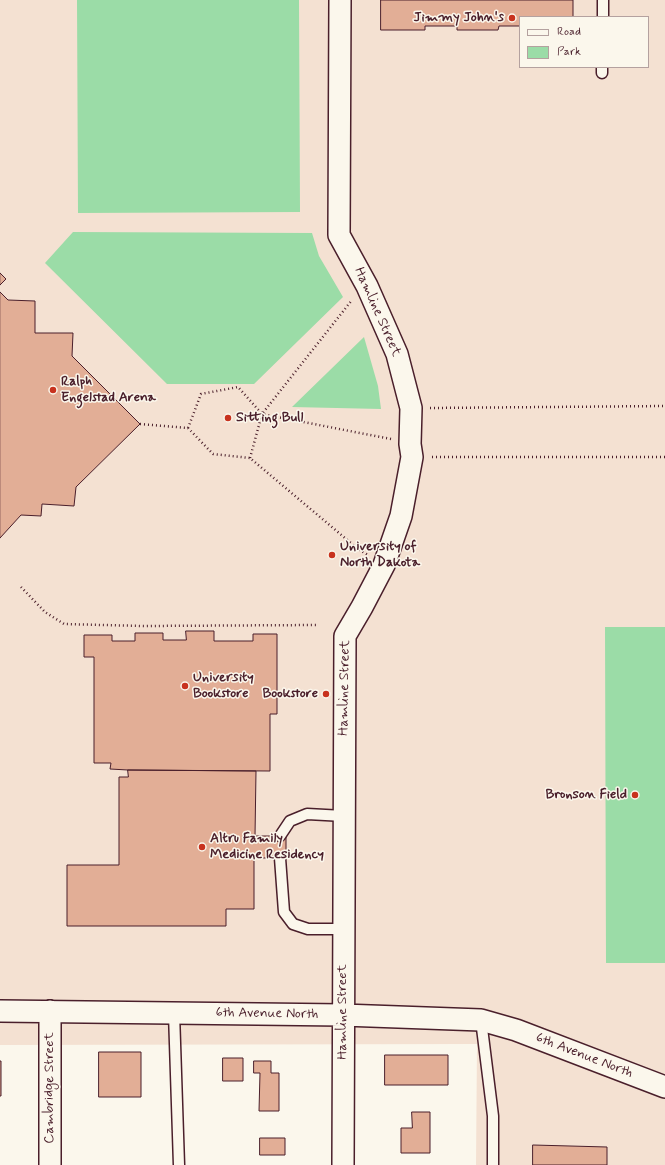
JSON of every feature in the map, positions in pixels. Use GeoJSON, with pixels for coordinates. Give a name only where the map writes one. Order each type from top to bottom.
{"type":"FeatureCollection","features":[{"type":"Feature","properties":{"kind":"street","name":"Hamline Street"},"geometry":{"type":"LineString","coordinates":[[340,0],[339,235],[367,286],[397,354],[411,408],[411,450],[401,516],[384,565],[345,636],[343,1165]]}},
{"type":"Feature","properties":{"kind":"street","name":"6th Avenue North"},"geometry":{"type":"LineString","coordinates":[[0,1011],[343,1015],[481,1020],[516,1030],[665,1087]]}},
{"type":"Feature","properties":{"kind":"street","name":"Cambridge Street"},"geometry":{"type":"LineString","coordinates":[[50,1011],[50,1165]]}},
{"type":"Feature","properties":{"kind":"lane"},"geometry":{"type":"LineString","coordinates":[[603,0],[603,16]]}},
{"type":"Feature","properties":{"kind":"lane"},"geometry":{"type":"LineString","coordinates":[[280,836],[290,821],[307,814],[344,816]]}},
{"type":"Feature","properties":{"kind":"lane"},"geometry":{"type":"LineString","coordinates":[[280,858],[284,912],[293,924],[308,929],[343,929]]}},
{"type":"Feature","properties":{"kind":"lane"},"geometry":{"type":"LineString","coordinates":[[174,1013],[179,1165]]}},
{"type":"Feature","properties":{"kind":"lane"},"geometry":{"type":"LineString","coordinates":[[481,1020],[493,1116],[493,1165]]}},
{"type":"Feature","properties":{"kind":"path"},"geometry":{"type":"LineString","coordinates":[[250,458],[262,414],[348,303],[367,286]]}},
{"type":"Feature","properties":{"kind":"path"},"geometry":{"type":"LineString","coordinates":[[188,428],[201,394],[238,387],[262,414],[381,436],[411,450],[665,457]]}},
{"type":"Feature","properties":{"kind":"path"},"geometry":{"type":"LineString","coordinates":[[411,408],[665,406]]}},
{"type":"Feature","properties":{"kind":"path"},"geometry":{"type":"LineString","coordinates":[[140,424],[188,428],[213,454],[250,458],[358,549],[384,565]]}},
{"type":"Feature","properties":{"kind":"path"},"geometry":{"type":"LineString","coordinates":[[22,587],[45,612],[64,624],[143,626],[317,625]]}},
{"type":"Feature","properties":{"kind":"shaded area","name":"University of North Dakota"},"geometry":{"type":"Polygon","coordinates":[[[0,0],[665,0],[665,1165],[476,1165],[477,1044],[0,1045],[0,0]]]}},
{"type":"Feature","properties":{"kind":"green space"},"geometry":{"type":"Polygon","coordinates":[[[77,0],[299,0],[300,212],[78,213],[77,0]]]}},
{"type":"Feature","properties":{"kind":"green space"},"geometry":{"type":"Polygon","coordinates":[[[73,232],[312,233],[319,256],[343,297],[254,384],[167,384],[45,263],[73,232]]]}},
{"type":"Feature","properties":{"kind":"green space"},"geometry":{"type":"Polygon","coordinates":[[[364,337],[378,386],[381,409],[292,407],[364,337]]]}},
{"type":"Feature","properties":{"kind":"green space","name":"Bronson Field"},"geometry":{"type":"Polygon","coordinates":[[[605,627],[665,627],[665,963],[606,963],[605,627]]]}},
{"type":"Feature","properties":{"kind":"building"},"geometry":{"type":"Polygon","coordinates":[[[381,0],[573,0],[573,16],[519,16],[519,26],[499,26],[498,30],[457,30],[457,26],[425,26],[425,30],[381,30],[381,0]]]}},
{"type":"Feature","properties":{"kind":"building"},"geometry":{"type":"Polygon","coordinates":[[[0,273],[6,279],[0,285],[0,273]]]}},
{"type":"Feature","properties":{"kind":"building","name":"Ralph Engelstad Arena"},"geometry":{"type":"Polygon","coordinates":[[[0,292],[8,300],[35,301],[35,333],[73,333],[72,356],[140,424],[76,487],[74,506],[42,504],[41,516],[21,515],[0,538],[0,292]]]}},
{"type":"Feature","properties":{"kind":"building","name":"University Bookstore"},"geometry":{"type":"Polygon","coordinates":[[[186,631],[214,631],[214,641],[253,641],[253,634],[277,634],[277,714],[270,714],[270,771],[128,770],[110,769],[111,763],[94,763],[94,657],[84,657],[84,635],[112,635],[112,641],[135,641],[135,633],[163,633],[163,640],[186,640],[186,631]]]}},
{"type":"Feature","properties":{"kind":"building","name":"Altru Family Medicine Residency"},"geometry":{"type":"Polygon","coordinates":[[[128,770],[256,771],[255,836],[286,836],[286,858],[254,858],[254,909],[226,909],[226,926],[67,926],[67,865],[119,865],[119,777],[128,777],[128,770]]]}},
{"type":"Feature","properties":{"kind":"building"},"geometry":{"type":"Polygon","coordinates":[[[99,1052],[141,1052],[141,1097],[99,1097],[99,1052]]]}},
{"type":"Feature","properties":{"kind":"building"},"geometry":{"type":"Polygon","coordinates":[[[385,1055],[448,1055],[448,1085],[385,1085],[385,1055]]]}},
{"type":"Feature","properties":{"kind":"building"},"geometry":{"type":"Polygon","coordinates":[[[223,1058],[243,1058],[243,1081],[223,1081],[223,1058]]]}},
{"type":"Feature","properties":{"kind":"building"},"geometry":{"type":"Polygon","coordinates":[[[1,1061],[1,1096],[0,1096],[1,1061]]]}},
{"type":"Feature","properties":{"kind":"building"},"geometry":{"type":"Polygon","coordinates":[[[254,1061],[271,1061],[271,1073],[279,1073],[279,1111],[259,1111],[260,1073],[254,1073],[254,1061]]]}},
{"type":"Feature","properties":{"kind":"building"},"geometry":{"type":"Polygon","coordinates":[[[412,1112],[430,1112],[430,1153],[401,1153],[401,1128],[412,1128],[412,1112]]]}},
{"type":"Feature","properties":{"kind":"building"},"geometry":{"type":"Polygon","coordinates":[[[260,1138],[285,1138],[285,1155],[260,1155],[260,1138]]]}},
{"type":"Feature","properties":{"kind":"building"},"geometry":{"type":"Polygon","coordinates":[[[533,1145],[607,1147],[607,1165],[533,1165],[533,1145]]]}},
{"type":"Feature","properties":{"kind":"place","name":"Jimmy John's"},"geometry":{"type":"Point","coordinates":[512,18]}},
{"type":"Feature","properties":{"kind":"place","name":"Ralph Engelstad Arena"},"geometry":{"type":"Point","coordinates":[53,390]}},
{"type":"Feature","properties":{"kind":"place","name":"Sitting Bull"},"geometry":{"type":"Point","coordinates":[228,418]}},
{"type":"Feature","properties":{"kind":"place","name":"University of North Dakota"},"geometry":{"type":"Point","coordinates":[332,555]}},
{"type":"Feature","properties":{"kind":"place","name":"University Bookstore"},"geometry":{"type":"Point","coordinates":[185,686]}},
{"type":"Feature","properties":{"kind":"place","name":"Bookstore"},"geometry":{"type":"Point","coordinates":[326,694]}},
{"type":"Feature","properties":{"kind":"place","name":"Bronson Field"},"geometry":{"type":"Point","coordinates":[635,795]}},
{"type":"Feature","properties":{"kind":"place","name":"Altru Family Medicine Residency"},"geometry":{"type":"Point","coordinates":[202,847]}}]}
